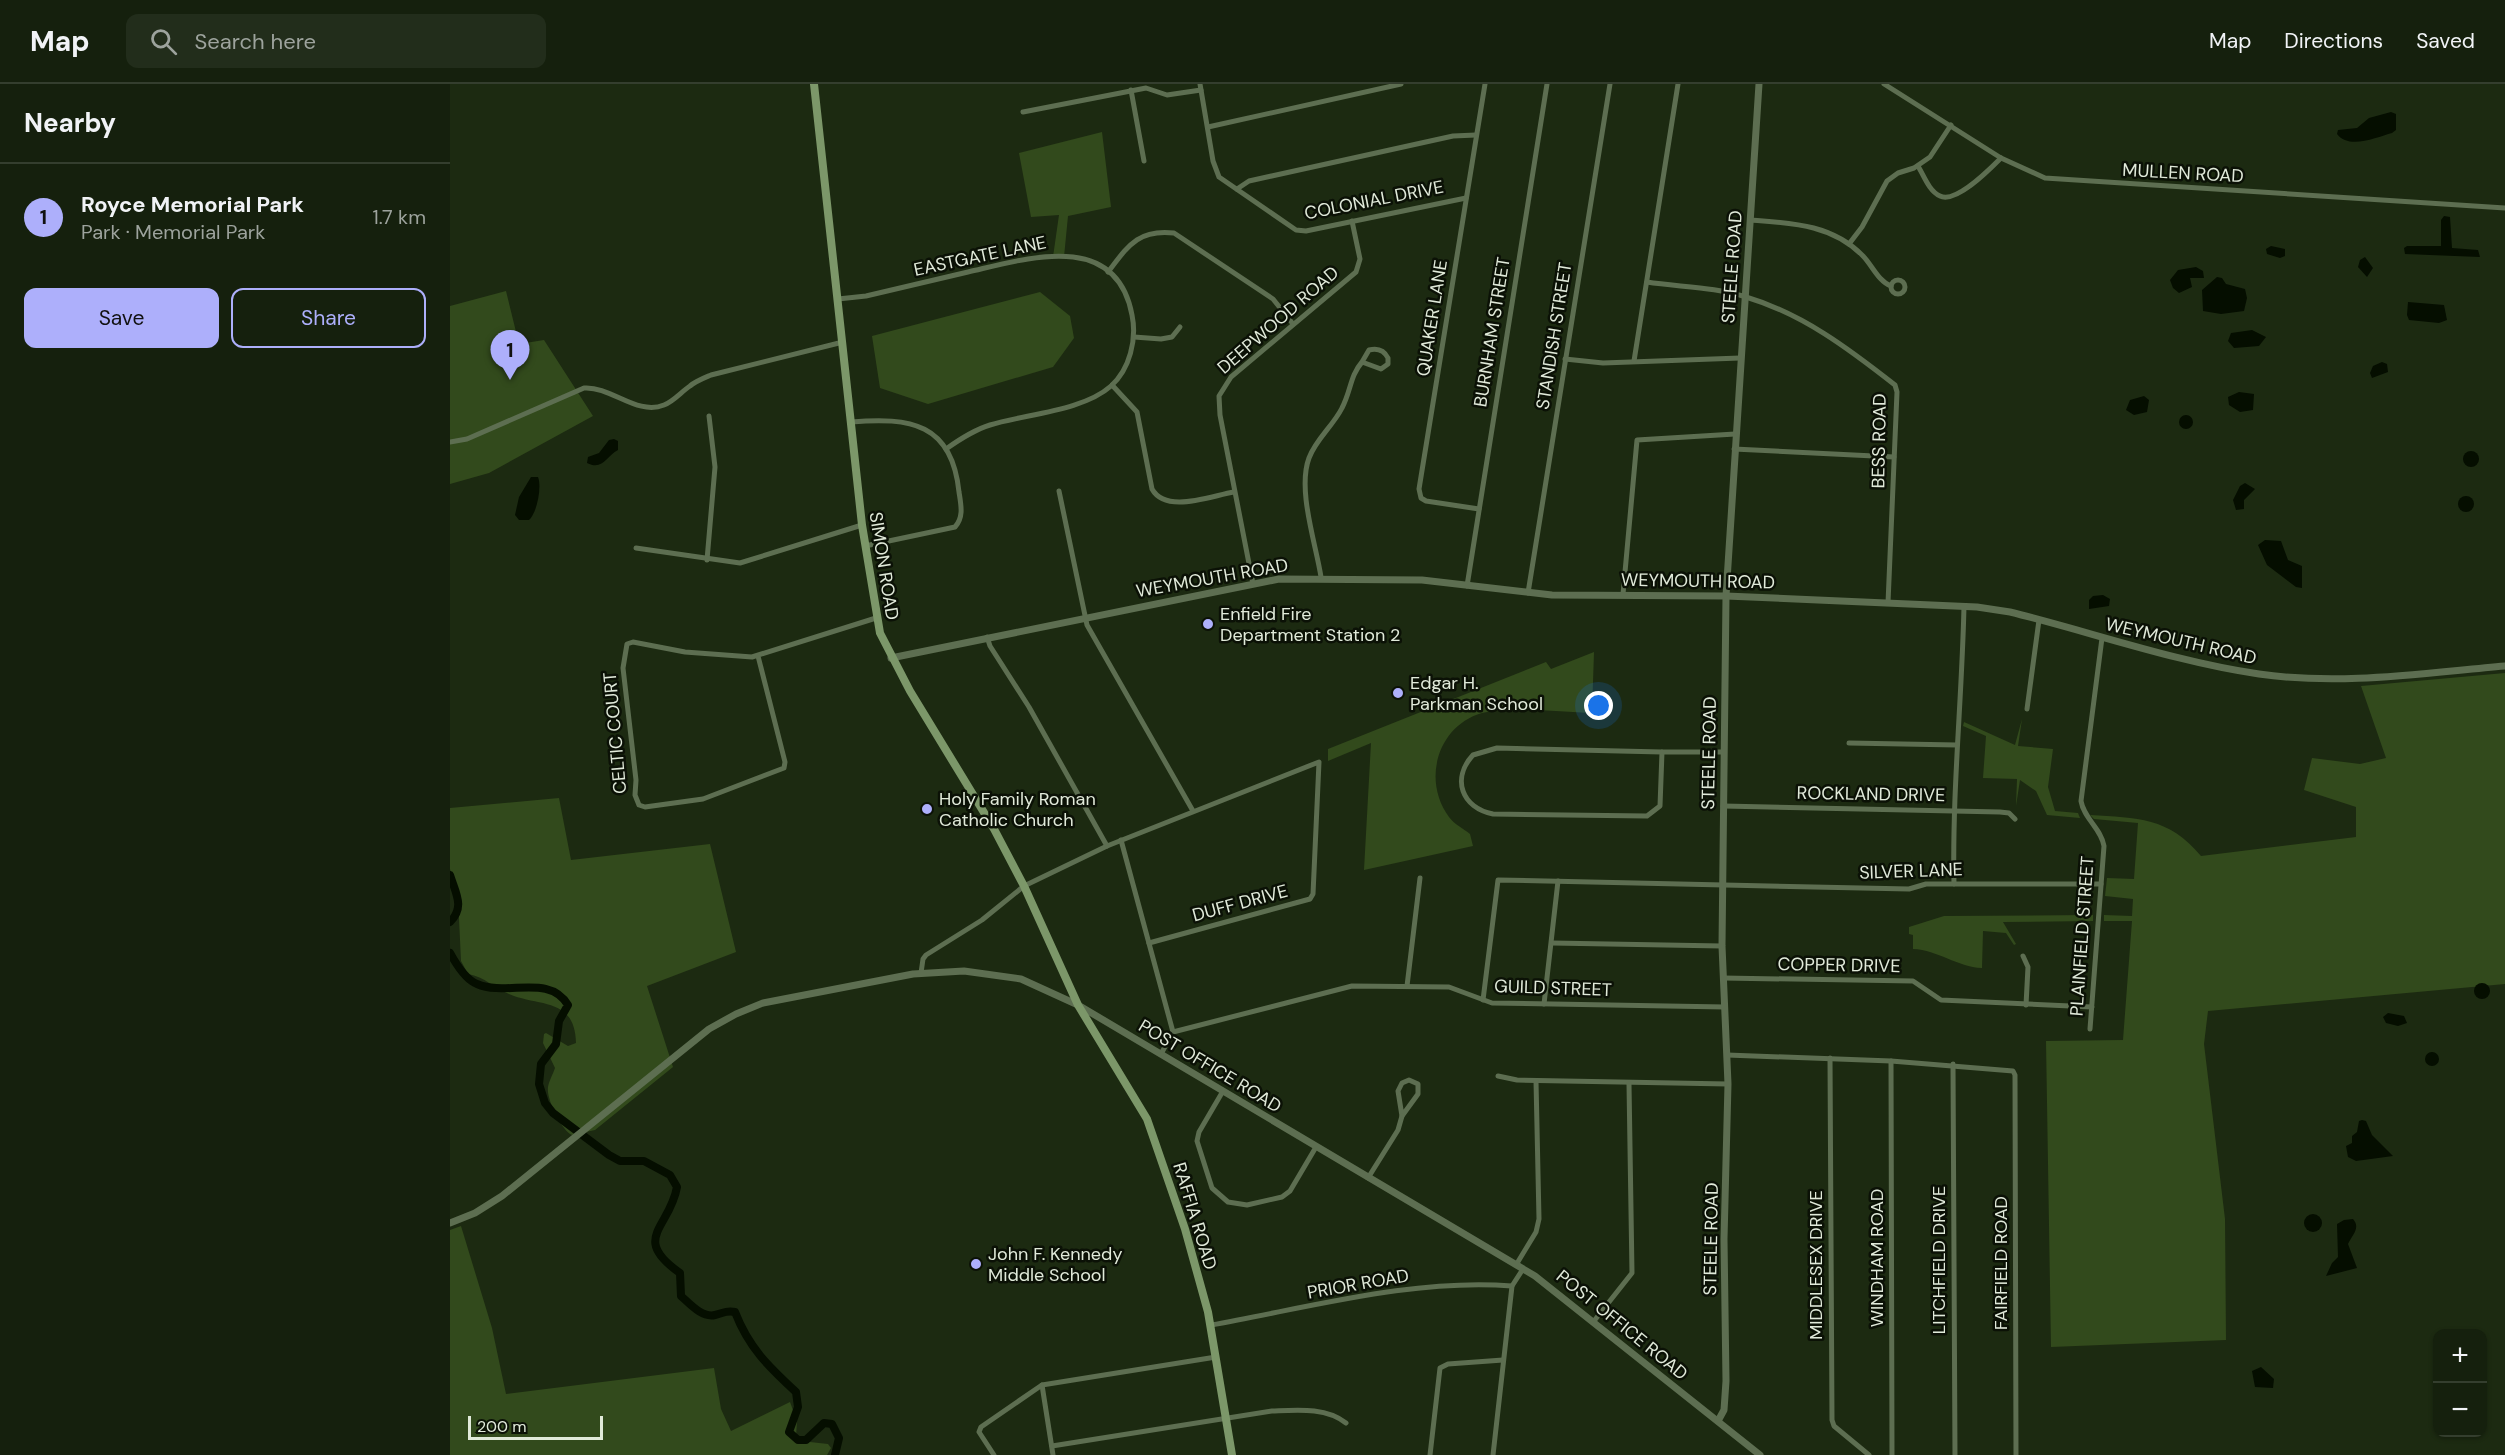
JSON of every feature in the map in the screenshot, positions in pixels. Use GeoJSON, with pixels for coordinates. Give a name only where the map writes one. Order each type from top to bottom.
{"type":"FeatureCollection","features":[{"type":"Feature","properties":{"kind":"main road","name":"SIMON ROAD"},"geometry":{"type":"LineString","coordinates":[[814,84],[862,525],[876,618],[891,658],[978,801],[1024,886],[1078,1005]]}},
{"type":"Feature","properties":{"kind":"main road","name":"RAFFIA ROAD"},"geometry":{"type":"LineString","coordinates":[[1078,1005],[1139,1104],[1155,1139],[1195,1263],[1211,1325],[1232,1455]]}},
{"type":"Feature","properties":{"kind":"street"},"geometry":{"type":"LineString","coordinates":[[1208,127],[1401,84]]}},
{"type":"Feature","properties":{"kind":"street","name":"QUAKER LANE"},"geometry":{"type":"LineString","coordinates":[[1479,509],[1426,501],[1421,498],[1419,489],[1485,84]]}},
{"type":"Feature","properties":{"kind":"street","name":"BURNHAM STREET"},"geometry":{"type":"LineString","coordinates":[[1467,586],[1547,84]]}},
{"type":"Feature","properties":{"kind":"street","name":"STANDISH STREET"},"geometry":{"type":"LineString","coordinates":[[1528,593],[1610,84]]}},
{"type":"Feature","properties":{"kind":"street"},"geometry":{"type":"LineString","coordinates":[[1634,361],[1678,84]]}},
{"type":"Feature","properties":{"kind":"street","name":"STEELE ROAD"},"geometry":{"type":"LineString","coordinates":[[1718,1421],[1726,1399],[1724,1239],[1728,1084],[1722,946],[1722,884],[1726,596],[1759,84]]}},
{"type":"Feature","properties":{"kind":"street","name":"MULLEN ROAD"},"geometry":{"type":"LineString","coordinates":[[1884,84],[2001,158],[2033,174],[2054,179],[2505,207]]}},
{"type":"Feature","properties":{"kind":"street"},"geometry":{"type":"LineString","coordinates":[[1023,111],[1131,90],[1150,88],[1167,95],[1201,87]]}},
{"type":"Feature","properties":{"kind":"street","name":"COLONIAL DRIVE"},"geometry":{"type":"LineString","coordinates":[[1201,87],[1215,171],[1223,181],[1296,230],[1306,231],[1466,198]]}},
{"type":"Feature","properties":{"kind":"street"},"geometry":{"type":"LineString","coordinates":[[1131,90],[1144,161]]}},
{"type":"Feature","properties":{"kind":"street"},"geometry":{"type":"LineString","coordinates":[[1849,244],[1866,222],[1887,181],[1892,176],[1918,166],[1930,158],[1951,125]]}},
{"type":"Feature","properties":{"kind":"street"},"geometry":{"type":"LineString","coordinates":[[1237,189],[1249,181],[1453,136],[1476,135]]}},
{"type":"Feature","properties":{"kind":"street"},"geometry":{"type":"LineString","coordinates":[[1918,166],[1929,187],[1940,197],[1947,198],[1962,191],[2001,158]]}},
{"type":"Feature","properties":{"kind":"street"},"geometry":{"type":"LineString","coordinates":[[1750,219],[1815,227],[1849,244],[1891,286]]}},
{"type":"Feature","properties":{"kind":"street","name":"DEEPWOOD ROAD"},"geometry":{"type":"LineString","coordinates":[[1252,584],[1218,404],[1221,389],[1231,377],[1359,267],[1359,249],[1352,221]]}},
{"type":"Feature","properties":{"kind":"street"},"geometry":{"type":"LineString","coordinates":[[1108,272],[1129,245],[1142,236],[1158,231],[1174,233],[1273,299],[1293,324]]}},
{"type":"Feature","properties":{"kind":"street","name":"EASTGATE LANE"},"geometry":{"type":"LineString","coordinates":[[838,299],[866,296],[1047,255],[1080,257],[1108,272],[1125,294],[1131,307],[1134,337],[1126,363],[1112,386]]}},
{"type":"Feature","properties":{"kind":"street"},"geometry":{"type":"LineString","coordinates":[[1647,282],[1745,296]]}},
{"type":"Feature","properties":{"kind":"street","name":"BESS ROAD"},"geometry":{"type":"LineString","coordinates":[[1745,296],[1785,311],[1826,332],[1895,385],[1897,392],[1888,603]]}},
{"type":"Feature","properties":{"kind":"street"},"geometry":{"type":"LineString","coordinates":[[1134,337],[1172,338],[1180,327]]}},
{"type":"Feature","properties":{"kind":"street"},"geometry":{"type":"LineString","coordinates":[[450,442],[467,439],[584,388],[603,390],[636,405],[650,408],[662,406],[691,385],[711,375],[843,342]]}},
{"type":"Feature","properties":{"kind":"street"},"geometry":{"type":"LineString","coordinates":[[1320,577],[1305,489],[1308,460],[1315,445],[1341,409],[1353,373],[1369,350],[1383,351],[1388,358],[1388,364],[1381,369],[1362,362]]}},
{"type":"Feature","properties":{"kind":"street"},"geometry":{"type":"LineString","coordinates":[[1565,359],[1590,362],[1740,358]]}},
{"type":"Feature","properties":{"kind":"street"},"geometry":{"type":"LineString","coordinates":[[946,449],[979,429],[1086,401],[1112,386],[1137,412],[1152,489],[1156,497],[1171,503],[1234,492]]}},
{"type":"Feature","properties":{"kind":"street"},"geometry":{"type":"LineString","coordinates":[[707,560],[715,467],[709,416]]}},
{"type":"Feature","properties":{"kind":"street"},"geometry":{"type":"LineString","coordinates":[[851,422],[902,420],[921,427],[946,449],[958,483],[962,512],[958,524],[950,531],[865,546]]}},
{"type":"Feature","properties":{"kind":"street"},"geometry":{"type":"LineString","coordinates":[[1623,594],[1636,440],[1735,435]]}},
{"type":"Feature","properties":{"kind":"street"},"geometry":{"type":"LineString","coordinates":[[1734,449],[1894,457]]}},
{"type":"Feature","properties":{"kind":"street"},"geometry":{"type":"LineString","coordinates":[[921,973],[921,963],[926,955],[982,920],[1024,886],[1107,846],[1193,811],[1085,618],[1059,491]]}},
{"type":"Feature","properties":{"kind":"street"},"geometry":{"type":"LineString","coordinates":[[636,548],[707,560],[750,561],[862,525]]}},
{"type":"Feature","properties":{"kind":"street","name":"WEYMOUTH ROAD"},"geometry":{"type":"LineString","coordinates":[[891,658],[1252,584],[1280,579],[1320,577],[1422,580],[1572,596],[1623,594],[1726,596],[1964,606],[2004,611],[2103,638],[2234,669],[2290,677],[2364,680],[2505,666]]}},
{"type":"Feature","properties":{"kind":"street"},"geometry":{"type":"LineString","coordinates":[[1954,884],[1957,746],[1962,695],[1964,606]]}},
{"type":"Feature","properties":{"kind":"street"},"geometry":{"type":"LineString","coordinates":[[758,656],[876,618]]}},
{"type":"Feature","properties":{"kind":"street"},"geometry":{"type":"LineString","coordinates":[[2027,709],[2039,620]]}},
{"type":"Feature","properties":{"kind":"street"},"geometry":{"type":"LineString","coordinates":[[987,637],[990,646],[1029,707],[1107,846]]}},
{"type":"Feature","properties":{"kind":"street","name":"PLAINFIELD STREET"},"geometry":{"type":"LineString","coordinates":[[2090,1029],[2103,838],[2086,817],[2081,801],[2103,638]]}},
{"type":"Feature","properties":{"kind":"street","name":"CELTIC COURT"},"geometry":{"type":"LineString","coordinates":[[633,642],[685,652],[758,656],[785,762],[784,768],[703,799],[645,807],[639,805],[634,795],[636,780],[623,668],[627,644],[633,642]]}},
{"type":"Feature","properties":{"kind":"street"},"geometry":{"type":"LineString","coordinates":[[1850,743],[1957,746]]}},
{"type":"Feature","properties":{"kind":"street"},"geometry":{"type":"LineString","coordinates":[[1662,752],[1662,800],[1657,810],[1647,816],[1479,812],[1470,804],[1462,789],[1465,766],[1473,755],[1487,749],[1724,752]]}},
{"type":"Feature","properties":{"kind":"street","name":"DUFF DRIVE"},"geometry":{"type":"LineString","coordinates":[[1149,943],[1310,899],[1313,894],[1319,762],[1193,811]]}},
{"type":"Feature","properties":{"kind":"street","name":"ROCKLAND DRIVE"},"geometry":{"type":"LineString","coordinates":[[1723,806],[2009,813],[2014,819]]}},
{"type":"Feature","properties":{"kind":"street"},"geometry":{"type":"LineString","coordinates":[[1121,840],[1173,1032],[1161,1054]]}},
{"type":"Feature","properties":{"kind":"street"},"geometry":{"type":"LineString","coordinates":[[1407,986],[1420,878]]}},
{"type":"Feature","properties":{"kind":"street","name":"SILVER LANE"},"geometry":{"type":"LineString","coordinates":[[1483,1000],[1498,880],[1909,889],[1926,884],[2101,884]]}},
{"type":"Feature","properties":{"kind":"street"},"geometry":{"type":"LineString","coordinates":[[1544,1004],[1558,881]]}},
{"type":"Feature","properties":{"kind":"street"},"geometry":{"type":"LineString","coordinates":[[1552,943],[1722,946]]}},
{"type":"Feature","properties":{"kind":"street"},"geometry":{"type":"LineString","coordinates":[[2023,956],[2028,967],[2026,1005]]}},
{"type":"Feature","properties":{"kind":"street","name":"POST OFFICE ROAD"},"geometry":{"type":"LineString","coordinates":[[450,1223],[492,1203],[694,1040],[736,1014],[777,999],[921,973],[964,971],[1003,975],[1042,986],[1078,1005],[1519,1267],[1594,1321],[1760,1455]]}},
{"type":"Feature","properties":{"kind":"street","name":"COPPER DRIVE"},"geometry":{"type":"LineString","coordinates":[[1724,978],[1913,981],[1941,1000],[2092,1007]]}},
{"type":"Feature","properties":{"kind":"street","name":"GUILD STREET"},"geometry":{"type":"LineString","coordinates":[[1173,1032],[1339,988],[1449,987],[1492,1003],[1725,1007]]}},
{"type":"Feature","properties":{"kind":"street"},"geometry":{"type":"LineString","coordinates":[[1727,1055],[1953,1064]]}},
{"type":"Feature","properties":{"kind":"street","name":"MIDDLESEX DRIVE"},"geometry":{"type":"LineString","coordinates":[[1830,1058],[1832,1420],[1834,1426],[1869,1455]]}},
{"type":"Feature","properties":{"kind":"street","name":"WINDHAM ROAD"},"geometry":{"type":"LineString","coordinates":[[1891,1060],[1892,1455]]}},
{"type":"Feature","properties":{"kind":"street","name":"FAIRFIELD ROAD"},"geometry":{"type":"LineString","coordinates":[[1953,1064],[2013,1071],[2016,1144],[2016,1455]]}},
{"type":"Feature","properties":{"kind":"street","name":"LITCHFIELD DRIVE"},"geometry":{"type":"LineString","coordinates":[[1953,1064],[1954,1455]]}},
{"type":"Feature","properties":{"kind":"street"},"geometry":{"type":"LineString","coordinates":[[1498,1076],[1536,1081],[1728,1084]]}},
{"type":"Feature","properties":{"kind":"street"},"geometry":{"type":"LineString","coordinates":[[1368,1178],[1398,1130],[1402,1116],[1418,1095],[1418,1084],[1409,1080],[1402,1083],[1398,1091],[1402,1116]]}},
{"type":"Feature","properties":{"kind":"street"},"geometry":{"type":"LineString","coordinates":[[1493,1455],[1512,1286],[1536,1232],[1539,1219],[1536,1081]]}},
{"type":"Feature","properties":{"kind":"street"},"geometry":{"type":"LineString","coordinates":[[1594,1321],[1632,1273],[1629,1084]]}},
{"type":"Feature","properties":{"kind":"street"},"geometry":{"type":"LineString","coordinates":[[1223,1091],[1199,1132],[1197,1141],[1212,1188],[1228,1202],[1247,1205],[1282,1197],[1290,1191],[1316,1147]]}},
{"type":"Feature","properties":{"kind":"street","name":"PRIOR ROAD"},"geometry":{"type":"LineString","coordinates":[[1211,1325],[1402,1291],[1471,1284],[1512,1286]]}},
{"type":"Feature","properties":{"kind":"street"},"geometry":{"type":"LineString","coordinates":[[994,1455],[979,1432],[981,1427],[1042,1385],[1216,1356]]}},
{"type":"Feature","properties":{"kind":"street"},"geometry":{"type":"LineString","coordinates":[[1430,1455],[1440,1368],[1448,1364],[1503,1360]]}},
{"type":"Feature","properties":{"kind":"street"},"geometry":{"type":"LineString","coordinates":[[1042,1385],[1053,1455]]}},
{"type":"Feature","properties":{"kind":"street"},"geometry":{"type":"LineString","coordinates":[[1052,1446],[1272,1410],[1304,1410],[1335,1414],[1346,1423]]}},
{"type":"Feature","properties":{"kind":"green space"},"geometry":{"type":"Polygon","coordinates":[[[1102,132],[1111,207],[1068,216],[1064,257],[1053,257],[1059,215],[1031,217],[1019,153],[1102,132]]]}},
{"type":"Feature","properties":{"kind":"green space"},"geometry":{"type":"Polygon","coordinates":[[[506,291],[519,344],[544,340],[593,416],[489,473],[450,484],[450,306],[506,291]]]}},
{"type":"Feature","properties":{"kind":"green space"},"geometry":{"type":"Polygon","coordinates":[[[1040,292],[1070,316],[1074,338],[1053,367],[928,404],[880,388],[872,336],[1040,292]]]}},
{"type":"Feature","properties":{"kind":"green space"},"geometry":{"type":"Polygon","coordinates":[[[1594,652],[1592,713],[1521,710],[1482,713],[1467,720],[1454,730],[1445,742],[1438,756],[1436,787],[1449,817],[1470,834],[1473,846],[1364,870],[1371,743],[1328,761],[1328,749],[1546,662],[1551,669],[1594,652]]]}},
{"type":"Feature","properties":{"kind":"green space"},"geometry":{"type":"Polygon","coordinates":[[[2505,673],[2505,984],[2208,1011],[2204,1044],[2225,1219],[2226,1340],[2051,1347],[2046,1041],[2123,1040],[2132,921],[2104,921],[2104,915],[2132,916],[2133,899],[2105,896],[2107,878],[2134,879],[2138,823],[2094,819],[2090,815],[2151,822],[2177,834],[2201,856],[2356,837],[2356,807],[2304,790],[2312,758],[2360,764],[2386,758],[2361,686],[2505,673]]]}},
{"type":"Feature","properties":{"kind":"green space"},"geometry":{"type":"Polygon","coordinates":[[[2022,719],[2018,746],[2053,749],[2048,787],[2055,811],[2078,813],[2080,818],[2047,815],[2036,791],[2020,780],[2016,806],[2017,779],[1983,778],[1986,736],[1963,726],[1964,722],[2015,745],[2022,719]]]}},
{"type":"Feature","properties":{"kind":"green space"},"geometry":{"type":"Polygon","coordinates":[[[559,798],[571,860],[710,844],[736,952],[647,986],[673,1067],[595,1130],[572,1135],[559,1121],[552,1106],[548,1087],[555,1068],[543,1043],[546,1033],[568,1046],[576,1043],[574,1028],[569,1018],[553,1006],[509,994],[468,974],[461,961],[458,897],[450,869],[450,808],[559,798]]]}},
{"type":"Feature","properties":{"kind":"green space"},"geometry":{"type":"Polygon","coordinates":[[[2093,915],[2093,921],[2003,922],[2016,944],[2014,945],[2006,933],[1983,931],[1982,968],[1964,965],[1931,952],[1913,949],[1913,935],[1909,934],[1909,927],[1944,916],[2093,915]]]}},
{"type":"Feature","properties":{"kind":"green space"},"geometry":{"type":"Polygon","coordinates":[[[461,1226],[492,1328],[506,1394],[714,1368],[721,1409],[731,1431],[790,1402],[797,1421],[796,1437],[801,1441],[828,1444],[831,1448],[827,1455],[450,1455],[450,1230],[461,1226]]]}},
{"type":"Feature","properties":{"kind":"shaded area"},"geometry":{"type":"Polygon","coordinates":[[[2391,112],[2396,114],[2396,130],[2392,133],[2356,142],[2342,139],[2337,134],[2338,130],[2357,128],[2369,118],[2391,112]]]}},
{"type":"Feature","properties":{"kind":"shaded area"},"geometry":{"type":"Polygon","coordinates":[[[2444,216],[2450,217],[2452,248],[2478,250],[2480,257],[2405,254],[2404,248],[2407,246],[2441,246],[2441,220],[2444,216]]]}},
{"type":"Feature","properties":{"kind":"shaded area"},"geometry":{"type":"Polygon","coordinates":[[[2271,246],[2285,249],[2285,256],[2280,258],[2267,254],[2266,249],[2271,246]]]}},
{"type":"Feature","properties":{"kind":"shaded area"},"geometry":{"type":"Polygon","coordinates":[[[2365,257],[2373,268],[2367,277],[2358,267],[2360,260],[2365,257]]]}},
{"type":"Feature","properties":{"kind":"shaded area"},"geometry":{"type":"Polygon","coordinates":[[[2196,267],[2203,271],[2204,278],[2190,278],[2192,287],[2179,293],[2173,288],[2170,280],[2178,270],[2196,267]]]}},
{"type":"Feature","properties":{"kind":"shaded area"},"geometry":{"type":"Polygon","coordinates":[[[2217,277],[2222,278],[2226,284],[2245,289],[2247,298],[2244,311],[2221,314],[2203,311],[2202,290],[2217,277]]]}},
{"type":"Feature","properties":{"kind":"shaded area"},"geometry":{"type":"Polygon","coordinates":[[[2408,302],[2444,305],[2447,320],[2439,323],[2409,320],[2408,302]]]}},
{"type":"Feature","properties":{"kind":"shaded area"},"geometry":{"type":"Polygon","coordinates":[[[2252,330],[2266,337],[2259,346],[2234,348],[2228,341],[2231,333],[2252,330]]]}},
{"type":"Feature","properties":{"kind":"shaded area"},"geometry":{"type":"Polygon","coordinates":[[[2382,362],[2387,364],[2388,372],[2372,378],[2370,373],[2373,366],[2382,362]]]}},
{"type":"Feature","properties":{"kind":"shaded area"},"geometry":{"type":"Polygon","coordinates":[[[2239,392],[2254,394],[2253,410],[2240,412],[2229,405],[2228,397],[2239,392]]]}},
{"type":"Feature","properties":{"kind":"shaded area"},"geometry":{"type":"Polygon","coordinates":[[[2144,396],[2149,400],[2147,412],[2134,415],[2126,410],[2130,400],[2144,396]]]}},
{"type":"Feature","properties":{"kind":"shaded area"},"geometry":{"type":"Polygon","coordinates":[[[2183,415],[2189,415],[2193,422],[2189,429],[2183,429],[2179,425],[2179,419],[2183,415]]]}},
{"type":"Feature","properties":{"kind":"shaded area"},"geometry":{"type":"Polygon","coordinates":[[[609,440],[618,441],[618,450],[601,464],[587,463],[588,457],[599,453],[609,440]]]}},
{"type":"Feature","properties":{"kind":"shaded area"},"geometry":{"type":"Polygon","coordinates":[[[2471,451],[2477,453],[2479,459],[2477,465],[2471,467],[2465,465],[2463,459],[2465,453],[2471,451]]]}},
{"type":"Feature","properties":{"kind":"shaded area"},"geometry":{"type":"Polygon","coordinates":[[[531,477],[538,477],[539,481],[536,506],[529,520],[519,520],[515,515],[519,497],[531,477]]]}},
{"type":"Feature","properties":{"kind":"shaded area"},"geometry":{"type":"Polygon","coordinates":[[[2245,483],[2255,489],[2244,500],[2244,509],[2236,510],[2233,500],[2240,486],[2245,483]]]}},
{"type":"Feature","properties":{"kind":"shaded area"},"geometry":{"type":"Polygon","coordinates":[[[2463,496],[2469,496],[2474,504],[2472,510],[2463,512],[2458,507],[2458,501],[2463,496]]]}},
{"type":"Feature","properties":{"kind":"shaded area"},"geometry":{"type":"Polygon","coordinates":[[[2265,540],[2281,541],[2288,560],[2302,566],[2302,588],[2296,587],[2267,565],[2258,545],[2265,540]]]}},
{"type":"Feature","properties":{"kind":"shaded area"},"geometry":{"type":"Polygon","coordinates":[[[2103,595],[2110,599],[2109,606],[2089,609],[2089,600],[2093,596],[2103,595]]]}},
{"type":"Feature","properties":{"kind":"shaded area"},"geometry":{"type":"Polygon","coordinates":[[[2482,983],[2490,991],[2482,999],[2474,991],[2482,983]]]}},
{"type":"Feature","properties":{"kind":"shaded area"},"geometry":{"type":"Polygon","coordinates":[[[2388,1013],[2404,1016],[2407,1023],[2398,1026],[2386,1023],[2383,1017],[2388,1013]]]}},
{"type":"Feature","properties":{"kind":"shaded area"},"geometry":{"type":"Polygon","coordinates":[[[2432,1052],[2437,1054],[2439,1059],[2437,1064],[2432,1066],[2427,1064],[2425,1059],[2427,1054],[2432,1052]]]}},
{"type":"Feature","properties":{"kind":"shaded area"},"geometry":{"type":"Polygon","coordinates":[[[2359,1121],[2366,1121],[2372,1135],[2393,1156],[2356,1161],[2348,1157],[2346,1146],[2352,1143],[2352,1136],[2357,1132],[2359,1121]]]}},
{"type":"Feature","properties":{"kind":"shaded area"},"geometry":{"type":"Polygon","coordinates":[[[2313,1214],[2319,1217],[2322,1223],[2319,1229],[2313,1232],[2307,1229],[2304,1223],[2307,1217],[2313,1214]]]}},
{"type":"Feature","properties":{"kind":"shaded area"},"geometry":{"type":"Polygon","coordinates":[[[2353,1219],[2356,1225],[2348,1244],[2357,1268],[2326,1276],[2332,1263],[2338,1257],[2337,1224],[2353,1219]]]}},
{"type":"Feature","properties":{"kind":"shaded area"},"geometry":{"type":"Polygon","coordinates":[[[2261,1367],[2274,1379],[2273,1388],[2255,1387],[2252,1371],[2261,1367]]]}},
{"type":"Feature","properties":{"kind":"waterway"},"geometry":{"type":"LineString","coordinates":[[450,875],[458,900],[457,911],[450,922]]}},
{"type":"Feature","properties":{"kind":"waterway"},"geometry":{"type":"LineString","coordinates":[[450,953],[458,967],[477,984],[501,988],[527,987],[550,990],[560,995],[568,1005],[559,1021],[556,1044],[541,1064],[539,1084],[545,1103],[553,1113],[609,1155],[620,1161],[644,1161],[670,1175],[677,1187],[655,1241],[657,1251],[680,1273],[681,1296],[696,1310],[705,1314],[735,1312],[746,1336],[760,1356],[796,1392],[798,1407],[789,1432],[798,1440],[806,1440],[824,1423],[832,1424],[839,1438],[835,1455]]}},
{"type":"Feature","properties":{"kind":"place","name":"Royce Memorial Park"},"geometry":{"type":"Point","coordinates":[510,380]}},
{"type":"Feature","properties":{"kind":"place","name":"Enfield Fire Department Station 2"},"geometry":{"type":"Point","coordinates":[1208,624]}},
{"type":"Feature","properties":{"kind":"place","name":"Edgar H. Parkman School"},"geometry":{"type":"Point","coordinates":[1398,693]}},
{"type":"Feature","properties":{"kind":"place","name":"Holy Family Roman Catholic Church"},"geometry":{"type":"Point","coordinates":[927,809]}},
{"type":"Feature","properties":{"kind":"place","name":"John F. Kennedy Middle School"},"geometry":{"type":"Point","coordinates":[976,1264]}}]}
